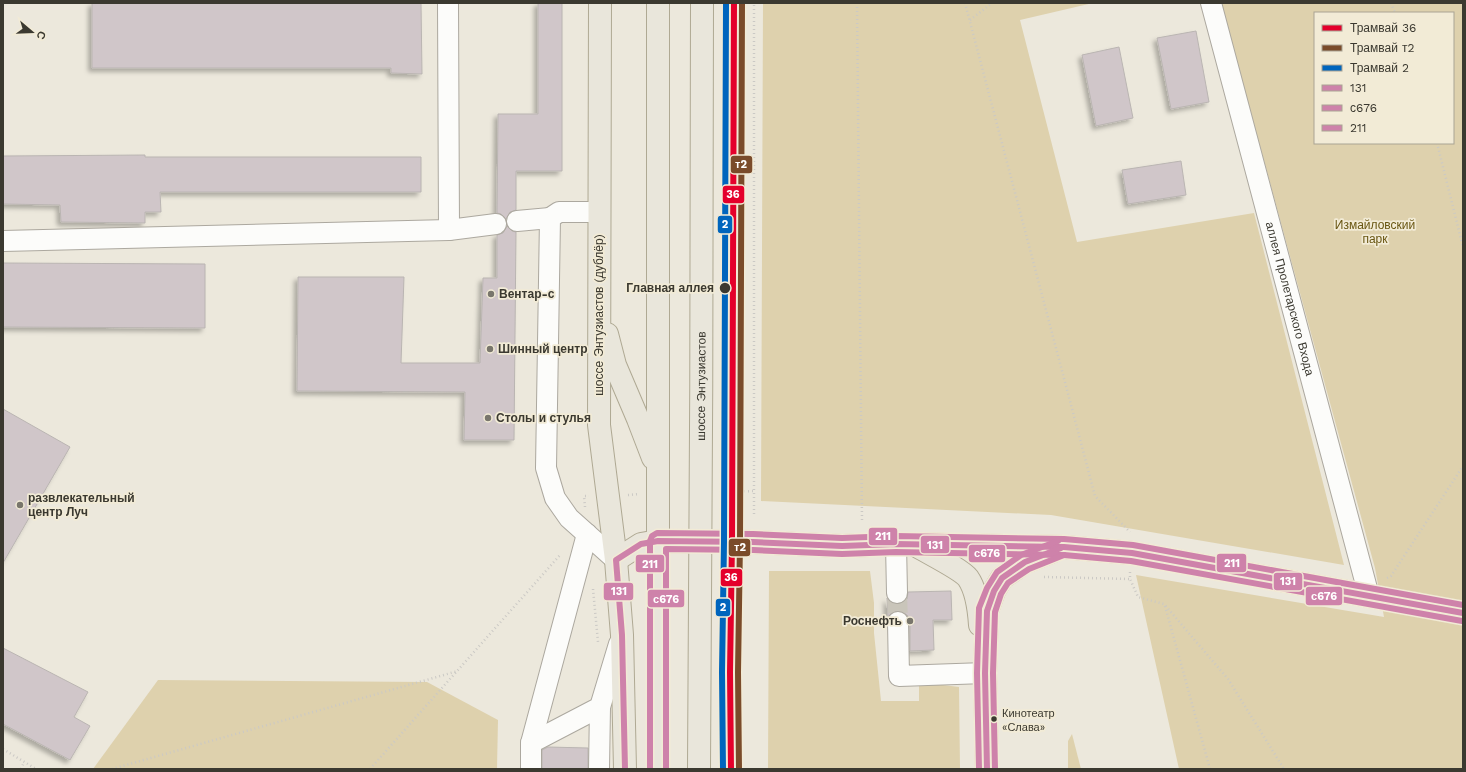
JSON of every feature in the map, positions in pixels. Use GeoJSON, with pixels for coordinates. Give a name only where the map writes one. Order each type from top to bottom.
{"type":"FeatureCollection","features":[{"type":"Feature","properties":{"kind":"main road","name":"шоссе Энтузиастов (дублёр)"},"geometry":{"type":"LineString","coordinates":[[600,3],[599,425],[616,560],[622,635],[625,769]]}},
{"type":"Feature","properties":{"kind":"main road"},"geometry":{"type":"LineString","coordinates":[[658,3],[658,769]]}},
{"type":"Feature","properties":{"kind":"main road","name":"шоссе Энтузиастов"},"geometry":{"type":"LineString","coordinates":[[699,769],[703,283],[702,3]]}},
{"type":"Feature","properties":{"kind":"main road"},"geometry":{"type":"LineString","coordinates":[[599,302],[615,365],[638,419],[657,470]]}},
{"type":"Feature","properties":{"kind":"main road"},"geometry":{"type":"LineString","coordinates":[[616,560],[641,544],[658,541],[753,542],[842,546],[905,544],[1064,547],[1132,553],[1367,591],[1463,613]]}},
{"type":"Feature","properties":{"kind":"main road"},"geometry":{"type":"LineString","coordinates":[[905,544],[950,565],[967,577],[972,586],[978,606],[985,673]]}},
{"type":"Feature","properties":{"kind":"main road"},"geometry":{"type":"LineString","coordinates":[[987,769],[985,673],[987,611],[994,591],[1002,578],[1025,562],[1064,547]]}},
{"type":"Feature","properties":{"kind":"street"},"geometry":{"type":"LineString","coordinates":[[448,3],[449,230]]}},
{"type":"Feature","properties":{"kind":"street","name":"аллея Пролетарского Входа"},"geometry":{"type":"LineString","coordinates":[[1211,3],[1211,24],[1243,145],[1367,591]]}},
{"type":"Feature","properties":{"kind":"street"},"geometry":{"type":"LineString","coordinates":[[517,221],[550,218],[559,212],[600,212]]}},
{"type":"Feature","properties":{"kind":"street"},"geometry":{"type":"LineString","coordinates":[[550,218],[546,468],[555,498],[569,518],[616,560]]}},
{"type":"Feature","properties":{"kind":"street"},"geometry":{"type":"LineString","coordinates":[[3,241],[449,230],[496,224]]}},
{"type":"Feature","properties":{"kind":"street"},"geometry":{"type":"LineString","coordinates":[[530,769],[531,743],[585,531]]}},
{"type":"Feature","properties":{"kind":"street"},"geometry":{"type":"LineString","coordinates":[[897,593],[905,544]]}},
{"type":"Feature","properties":{"kind":"street"},"geometry":{"type":"LineString","coordinates":[[898,622],[899,676],[985,673]]}},
{"type":"Feature","properties":{"kind":"street"},"geometry":{"type":"LineString","coordinates":[[599,769],[600,707],[622,635]]}},
{"type":"Feature","properties":{"kind":"street"},"geometry":{"type":"LineString","coordinates":[[531,743],[600,707]]}},
{"type":"Feature","properties":{"kind":"path"},"geometry":{"type":"LineString","coordinates":[[754,3],[754,514]]}},
{"type":"Feature","properties":{"kind":"path"},"geometry":{"type":"LineString","coordinates":[[857,3],[862,520]]}},
{"type":"Feature","properties":{"kind":"path"},"geometry":{"type":"LineString","coordinates":[[966,3],[1095,496],[1134,536]]}},
{"type":"Feature","properties":{"kind":"path"},"geometry":{"type":"LineString","coordinates":[[970,20],[992,3]]}},
{"type":"Feature","properties":{"kind":"path"},"geometry":{"type":"LineString","coordinates":[[1437,144],[1463,246]]}},
{"type":"Feature","properties":{"kind":"path"},"geometry":{"type":"LineString","coordinates":[[1367,591],[1391,576],[1463,466]]}},
{"type":"Feature","properties":{"kind":"path"},"geometry":{"type":"LineString","coordinates":[[715,492],[754,492]]}},
{"type":"Feature","properties":{"kind":"path"},"geometry":{"type":"LineString","coordinates":[[370,769],[564,551]]}},
{"type":"Feature","properties":{"kind":"path"},"geometry":{"type":"LineString","coordinates":[[1130,567],[1130,579],[1138,597],[1164,604],[1228,679],[1284,769]]}},
{"type":"Feature","properties":{"kind":"path"},"geometry":{"type":"LineString","coordinates":[[1037,577],[1130,579]]}},
{"type":"Feature","properties":{"kind":"path"},"geometry":{"type":"LineString","coordinates":[[593,588],[599,649]]}},
{"type":"Feature","properties":{"kind":"path"},"geometry":{"type":"LineString","coordinates":[[1164,604],[1210,769]]}},
{"type":"Feature","properties":{"kind":"path"},"geometry":{"type":"LineString","coordinates":[[112,769],[458,671]]}},
{"type":"Feature","properties":{"kind":"path"},"geometry":{"type":"LineString","coordinates":[[3,749],[36,769]]}},
{"type":"Feature","properties":{"kind":"path"},"geometry":{"type":"LineString","coordinates":[[21,769],[24,762]]}},
{"type":"Feature","properties":{"kind":"green space"},"geometry":{"type":"Polygon","coordinates":[[[763,3],[1093,3],[1020,20],[1077,242],[1254,213],[1344,565],[1051,515],[761,501],[763,3]]]}},
{"type":"Feature","properties":{"kind":"green space","name":"Измайловский парк"},"geometry":{"type":"Polygon","coordinates":[[[1221,3],[1463,3],[1463,769],[1179,769],[1136,575],[1384,617],[1375,568],[1221,3]]]}},
{"type":"Feature","properties":{"kind":"green space"},"geometry":{"type":"Polygon","coordinates":[[[769,571],[870,571],[874,603],[874,633],[881,701],[919,701],[919,682],[959,687],[960,769],[768,769],[769,571]]]}},
{"type":"Feature","properties":{"kind":"green space"},"geometry":{"type":"Polygon","coordinates":[[[158,680],[427,682],[498,720],[497,769],[93,769],[158,680]]]}},
{"type":"Feature","properties":{"kind":"green space"},"geometry":{"type":"Polygon","coordinates":[[[1072,734],[1081,769],[1068,769],[1068,741],[1072,734]]]}},
{"type":"Feature","properties":{"kind":"building"},"geometry":{"type":"Polygon","coordinates":[[[92,3],[421,3],[422,74],[391,73],[391,68],[92,68],[92,3]]]}},
{"type":"Feature","properties":{"kind":"building"},"geometry":{"type":"Polygon","coordinates":[[[538,3],[562,3],[562,171],[516,171],[516,210],[510,212],[506,219],[501,214],[497,213],[498,114],[538,114],[538,3]]]}},
{"type":"Feature","properties":{"kind":"building"},"geometry":{"type":"Polygon","coordinates":[[[1196,31],[1209,102],[1171,109],[1157,38],[1196,31]]]}},
{"type":"Feature","properties":{"kind":"building"},"geometry":{"type":"Polygon","coordinates":[[[1119,47],[1133,118],[1096,126],[1082,55],[1119,47]]]}},
{"type":"Feature","properties":{"kind":"building"},"geometry":{"type":"Polygon","coordinates":[[[145,155],[145,157],[421,157],[421,192],[160,192],[161,212],[145,212],[145,223],[61,222],[60,205],[3,204],[3,156],[145,155]]]}},
{"type":"Feature","properties":{"kind":"building"},"geometry":{"type":"Polygon","coordinates":[[[1181,161],[1186,195],[1128,204],[1122,170],[1181,161]]]}},
{"type":"Feature","properties":{"kind":"building"},"geometry":{"type":"Polygon","coordinates":[[[507,226],[512,231],[516,232],[514,440],[464,440],[465,392],[297,391],[298,277],[404,277],[401,363],[480,363],[483,278],[497,278],[497,235],[503,233],[507,226]]]}},
{"type":"Feature","properties":{"kind":"building"},"geometry":{"type":"Polygon","coordinates":[[[3,263],[205,264],[205,328],[3,327],[3,263]]]}},
{"type":"Feature","properties":{"kind":"building","name":"развлекательный центр Луч"},"geometry":{"type":"Polygon","coordinates":[[[3,409],[70,447],[3,563],[3,409]]]}},
{"type":"Feature","properties":{"kind":"building","name":"Роснефть"},"geometry":{"type":"Polygon","coordinates":[[[951,591],[952,620],[933,620],[934,650],[910,651],[910,622],[908,616],[903,612],[897,611],[892,612],[888,618],[887,598],[891,603],[898,604],[903,603],[907,599],[908,592],[951,591]]]}},
{"type":"Feature","properties":{"kind":"building"},"geometry":{"type":"Polygon","coordinates":[[[3,648],[88,692],[74,717],[90,726],[70,760],[3,724],[3,648]]]}},
{"type":"Feature","properties":{"kind":"building"},"geometry":{"type":"Polygon","coordinates":[[[548,747],[588,748],[588,769],[542,769],[542,750],[548,747]]]}},
{"type":"Feature","properties":{"kind":"tunnel"},"geometry":{"type":"LineString","coordinates":[[897,593],[898,622]]}},
{"type":"Feature","properties":{"kind":"tram line","name":"2"},"geometry":{"type":"LineString","coordinates":[[723,769],[722,672],[724,542],[726,3]]}},
{"type":"Feature","properties":{"kind":"tram line","name":"36"},"geometry":{"type":"LineString","coordinates":[[731,769],[730,672],[732,542],[734,3]]}},
{"type":"Feature","properties":{"kind":"tram line","name":"т2"},"geometry":{"type":"LineString","coordinates":[[739,769],[738,672],[740,542],[742,3]]}},
{"type":"Feature","properties":{"kind":"transit line","name":"211"},"geometry":{"type":"LineString","coordinates":[[650,769],[650,541],[652,536],[657,533],[753,534],[842,538],[896,536],[1064,539],[1133,545],[1463,605]]}},
{"type":"Feature","properties":{"kind":"transit line","name":"131"},"geometry":{"type":"LineString","coordinates":[[625,769],[622,635],[616,560],[641,544],[658,541],[753,542],[842,546],[896,544],[1064,547],[1132,553],[1463,613]]}},
{"type":"Feature","properties":{"kind":"transit line","name":"211"},"geometry":{"type":"LineString","coordinates":[[979,769],[977,673],[979,608],[987,588],[997,572],[1021,555],[1058,541]]}},
{"type":"Feature","properties":{"kind":"transit line","name":"131"},"geometry":{"type":"LineString","coordinates":[[987,769],[985,673],[987,611],[994,591],[1002,578],[1025,562],[1061,548]]}},
{"type":"Feature","properties":{"kind":"transit line","name":"с676"},"geometry":{"type":"LineString","coordinates":[[666,769],[666,549],[753,550],[842,554],[896,552],[1064,555],[1131,561],[1462,621]]}},
{"type":"Feature","properties":{"kind":"transit line","name":"с676"},"geometry":{"type":"LineString","coordinates":[[995,769],[993,673],[995,612],[1001,594],[1008,583],[1029,569],[1064,555]]}},
{"type":"Feature","properties":{"kind":"place","name":"Главная аллея"},"geometry":{"type":"Point","coordinates":[725,288]}},
{"type":"Feature","properties":{"kind":"place","name":"Вентар-с"},"geometry":{"type":"Point","coordinates":[491,294]}},
{"type":"Feature","properties":{"kind":"place","name":"Шинный центр"},"geometry":{"type":"Point","coordinates":[490,349]}},
{"type":"Feature","properties":{"kind":"place","name":"Столы и стулья"},"geometry":{"type":"Point","coordinates":[488,418]}},
{"type":"Feature","properties":{"kind":"place","name":"развлекательный центр Луч"},"geometry":{"type":"Point","coordinates":[20,505]}},
{"type":"Feature","properties":{"kind":"place","name":"Роснефть"},"geometry":{"type":"Point","coordinates":[910,621]}},
{"type":"Feature","properties":{"kind":"place","name":"Кинотеатр «Слава»"},"geometry":{"type":"Point","coordinates":[994,719]}}]}
